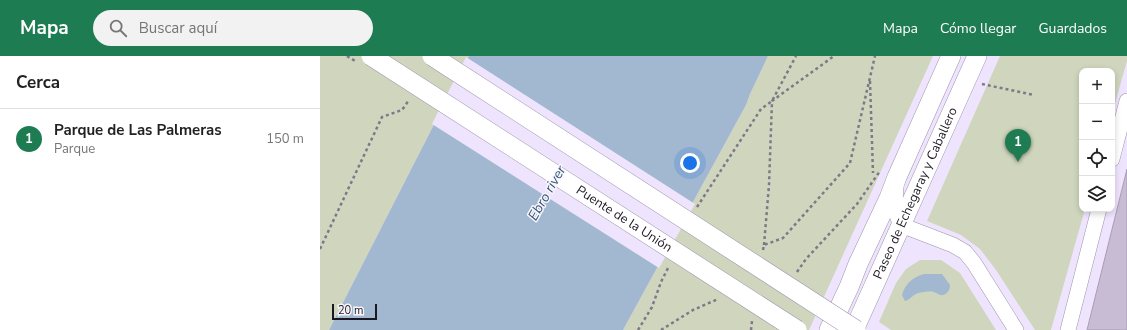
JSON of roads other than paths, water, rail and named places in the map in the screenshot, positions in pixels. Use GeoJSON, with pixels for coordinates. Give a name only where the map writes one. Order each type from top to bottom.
{"type":"FeatureCollection","features":[{"type":"Feature","properties":{"kind":"main road","name":"Puente de la Unión"},"geometry":{"type":"LineString","coordinates":[[371,56],[797,330]]}},
{"type":"Feature","properties":{"kind":"main road"},"geometry":{"type":"LineString","coordinates":[[432,56],[855,330]]}},
{"type":"Feature","properties":{"kind":"main road","name":"Paseo de Echegaray y Caballero"},"geometry":{"type":"LineString","coordinates":[[829,330],[889,198],[889,173],[951,56]]}},
{"type":"Feature","properties":{"kind":"main road","name":"Paseo de Echegaray y Caballero"},"geometry":{"type":"LineString","coordinates":[[855,330],[977,56]]}},
{"type":"Feature","properties":{"kind":"street"},"geometry":{"type":"LineString","coordinates":[[1115,147],[1127,101]]}},
{"type":"Feature","properties":{"kind":"street"},"geometry":{"type":"LineString","coordinates":[[889,173],[895,211],[901,225],[952,244],[965,252],[974,263],[1016,330]]}},
{"type":"Feature","properties":{"kind":"street"},"geometry":{"type":"LineString","coordinates":[[1068,330],[1098,212]]}},
{"type":"Feature","properties":{"kind":"water","name":"Ebro river"},"geometry":{"type":"Polygon","coordinates":[[[469,56],[768,56],[746,105],[623,330],[329,330],[469,56]]]}},
{"type":"Feature","properties":{"kind":"water"},"geometry":{"type":"Polygon","coordinates":[[[924,274],[942,274],[950,285],[946,294],[940,295],[934,292],[918,293],[905,301],[902,295],[907,284],[916,277],[924,274]]]}},
{"type":"Feature","properties":{"kind":"place","name":"Parque de Las Palmeras"},"geometry":{"type":"Point","coordinates":[1018,162]}}]}
